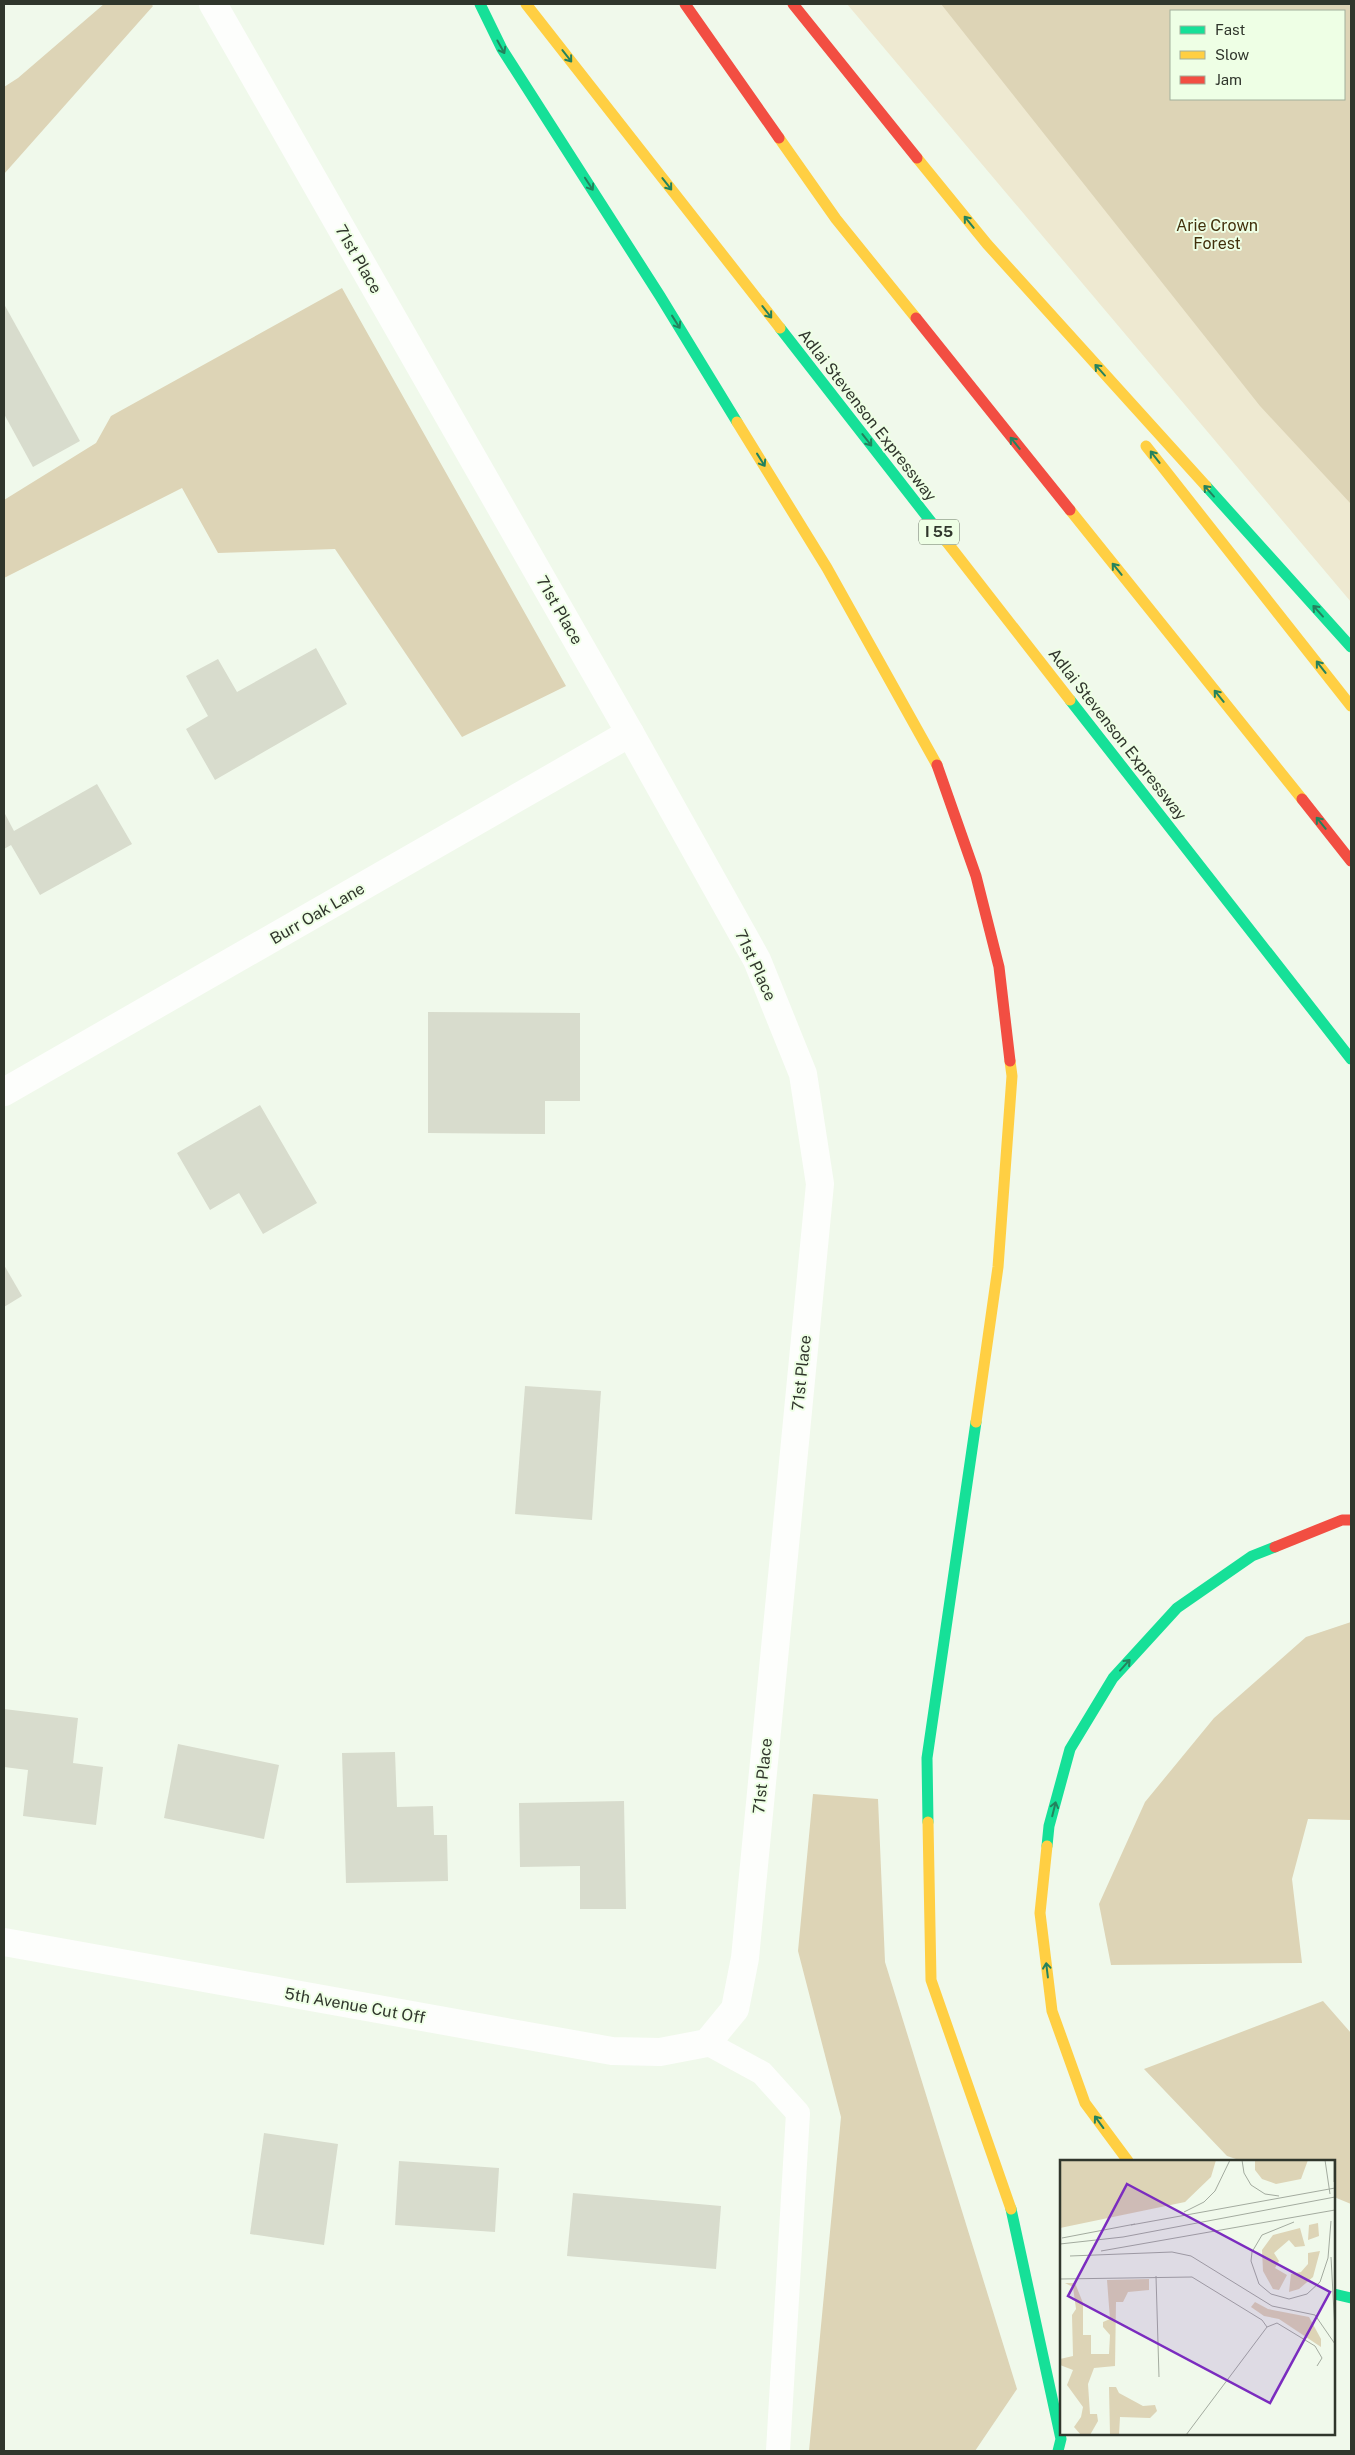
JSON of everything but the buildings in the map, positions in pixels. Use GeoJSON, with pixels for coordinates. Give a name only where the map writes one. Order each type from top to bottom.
{"type":"FeatureCollection","features":[{"type":"Feature","properties":{"kind":"highway"},"geometry":{"type":"LineString","coordinates":[[480,4],[502,49],[665,304],[827,568],[937,766],[976,876],[999,967],[1012,1076],[998,1267],[927,1758],[931,1980],[1012,2213],[1060,2430]]}},
{"type":"Feature","properties":{"kind":"highway","name":"Adlai Stevenson Expressway"},"geometry":{"type":"LineString","coordinates":[[526,4],[1351,1059]]}},
{"type":"Feature","properties":{"kind":"highway"},"geometry":{"type":"LineString","coordinates":[[685,4],[836,219],[1351,861]]}},
{"type":"Feature","properties":{"kind":"highway"},"geometry":{"type":"LineString","coordinates":[[793,4],[1098,384]]}},
{"type":"Feature","properties":{"kind":"highway"},"geometry":{"type":"LineString","coordinates":[[987,244],[1351,647]]}},
{"type":"Feature","properties":{"kind":"highway"},"geometry":{"type":"LineString","coordinates":[[1141,439],[1351,706]]}},
{"type":"Feature","properties":{"kind":"highway"},"geometry":{"type":"LineString","coordinates":[[1127,2160],[1085,2103],[1052,2011],[1040,1913],[1049,1826],[1070,1748],[1113,1678],[1177,1608],[1252,1556],[1342,1520],[1351,1520]]}},
{"type":"Feature","properties":{"kind":"highway"},"geometry":{"type":"LineString","coordinates":[[1335,2294],[1351,2298]]}},
{"type":"Feature","properties":{"kind":"highway"},"geometry":{"type":"LineString","coordinates":[[1058,2451],[1062,2439],[1061,2435]]}},
{"type":"Feature","properties":{"kind":"street","name":"71st Place"},"geometry":{"type":"LineString","coordinates":[[213,4],[630,733],[757,960],[803,1074],[820,1184],[745,1958],[735,2009],[707,2043]]}},
{"type":"Feature","properties":{"kind":"street","name":"Burr Oak Lane"},"geometry":{"type":"LineString","coordinates":[[4,1092],[630,733]]}},
{"type":"Feature","properties":{"kind":"street","name":"5th Avenue Cut Off"},"geometry":{"type":"LineString","coordinates":[[4,1942],[612,2051],[660,2052],[707,2043]]}},
{"type":"Feature","properties":{"kind":"lane"},"geometry":{"type":"LineString","coordinates":[[707,2043],[762,2073],[798,2113],[778,2451]]}},
{"type":"Feature","properties":{"kind":"green space"},"geometry":{"type":"Polygon","coordinates":[[[104,4],[151,4],[153,6],[4,174],[4,87],[18,78],[104,4]]]}},
{"type":"Feature","properties":{"kind":"green space","name":"Arie Crown Forest"},"geometry":{"type":"Polygon","coordinates":[[[847,4],[1351,4],[1351,602],[847,4]]]}},
{"type":"Feature","properties":{"kind":"green space","name":"Arie Crown Forest"},"geometry":{"type":"Polygon","coordinates":[[[941,4],[1351,4],[1351,504],[1260,406],[941,4]]]}},
{"type":"Feature","properties":{"kind":"green space"},"geometry":{"type":"Polygon","coordinates":[[[342,288],[566,686],[462,737],[335,549],[218,553],[182,488],[4,578],[4,500],[96,443],[111,416],[342,288]]]}},
{"type":"Feature","properties":{"kind":"green space"},"geometry":{"type":"Polygon","coordinates":[[[1351,1622],[1351,1820],[1308,1819],[1292,1879],[1302,1963],[1111,1965],[1099,1904],[1145,1802],[1214,1718],[1306,1637],[1351,1622]]]}},
{"type":"Feature","properties":{"kind":"green space"},"geometry":{"type":"Polygon","coordinates":[[[813,1794],[878,1799],[885,1962],[1017,2389],[975,2451],[809,2451],[841,2117],[798,1951],[813,1794]]]}},
{"type":"Feature","properties":{"kind":"green space"},"geometry":{"type":"Polygon","coordinates":[[[1323,2001],[1351,2033],[1351,2204],[1335,2197],[1335,2160],[1239,2160],[1227,2156],[1144,2069],[1323,2001]]]}},
{"type":"Feature","properties":{"kind":"traffic: fast"},"geometry":{"type":"LineString","coordinates":[[480,4],[502,49],[660,296],[737,422]]}},
{"type":"Feature","properties":{"kind":"traffic: fast"},"geometry":{"type":"LineString","coordinates":[[780,328],[946,541]]}},
{"type":"Feature","properties":{"kind":"traffic: fast"},"geometry":{"type":"LineString","coordinates":[[1206,486],[1351,647]]}},
{"type":"Feature","properties":{"kind":"traffic: fast"},"geometry":{"type":"LineString","coordinates":[[1070,700],[1351,1059]]}},
{"type":"Feature","properties":{"kind":"traffic: fast"},"geometry":{"type":"LineString","coordinates":[[928,1822],[927,1758],[976,1422]]}},
{"type":"Feature","properties":{"kind":"traffic: fast"},"geometry":{"type":"LineString","coordinates":[[1047,1846],[1049,1826],[1070,1749],[1113,1678],[1177,1608],[1252,1556],[1275,1547]]}},
{"type":"Feature","properties":{"kind":"traffic: fast"},"geometry":{"type":"LineString","coordinates":[[1011,2209],[1060,2434]]}},
{"type":"Feature","properties":{"kind":"traffic: fast"},"geometry":{"type":"LineString","coordinates":[[1335,2294],[1351,2298]]}},
{"type":"Feature","properties":{"kind":"traffic: fast"},"geometry":{"type":"LineString","coordinates":[[1058,2451],[1060,2435]]}},
{"type":"Feature","properties":{"kind":"traffic: slow"},"geometry":{"type":"LineString","coordinates":[[526,4],[780,328]]}},
{"type":"Feature","properties":{"kind":"traffic: slow"},"geometry":{"type":"LineString","coordinates":[[779,138],[836,219],[916,318]]}},
{"type":"Feature","properties":{"kind":"traffic: slow"},"geometry":{"type":"LineString","coordinates":[[917,158],[987,244],[1206,486]]}},
{"type":"Feature","properties":{"kind":"traffic: slow"},"geometry":{"type":"LineString","coordinates":[[737,422],[827,568],[937,765]]}},
{"type":"Feature","properties":{"kind":"traffic: slow"},"geometry":{"type":"LineString","coordinates":[[1146,446],[1351,706]]}},
{"type":"Feature","properties":{"kind":"traffic: slow"},"geometry":{"type":"LineString","coordinates":[[1070,510],[1302,799]]}},
{"type":"Feature","properties":{"kind":"traffic: slow"},"geometry":{"type":"LineString","coordinates":[[946,541],[1070,700]]}},
{"type":"Feature","properties":{"kind":"traffic: slow"},"geometry":{"type":"LineString","coordinates":[[976,1422],[998,1267],[1012,1076],[1010,1061]]}},
{"type":"Feature","properties":{"kind":"traffic: slow"},"geometry":{"type":"LineString","coordinates":[[928,1822],[931,1980],[1011,2209]]}},
{"type":"Feature","properties":{"kind":"traffic: slow"},"geometry":{"type":"LineString","coordinates":[[1047,1846],[1040,1913],[1052,2011],[1085,2103],[1127,2160]]}},
{"type":"Feature","properties":{"kind":"traffic: jam"},"geometry":{"type":"LineString","coordinates":[[685,4],[779,138]]}},
{"type":"Feature","properties":{"kind":"traffic: jam"},"geometry":{"type":"LineString","coordinates":[[793,4],[917,158]]}},
{"type":"Feature","properties":{"kind":"traffic: jam"},"geometry":{"type":"LineString","coordinates":[[916,318],[1070,510]]}},
{"type":"Feature","properties":{"kind":"traffic: jam"},"geometry":{"type":"LineString","coordinates":[[937,765],[976,876],[999,967],[1010,1061]]}},
{"type":"Feature","properties":{"kind":"traffic: jam"},"geometry":{"type":"LineString","coordinates":[[1302,799],[1351,861]]}},
{"type":"Feature","properties":{"kind":"traffic: jam"},"geometry":{"type":"LineString","coordinates":[[1275,1547],[1342,1520],[1351,1520]]}}]}
